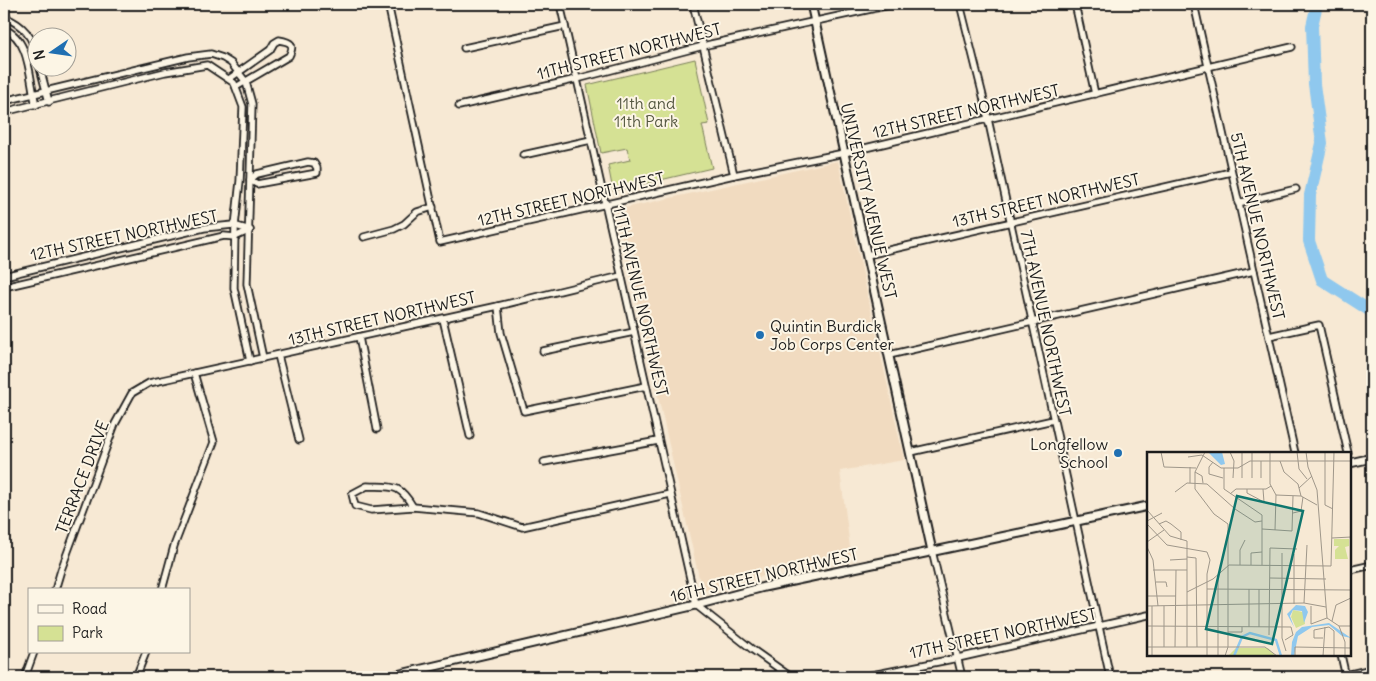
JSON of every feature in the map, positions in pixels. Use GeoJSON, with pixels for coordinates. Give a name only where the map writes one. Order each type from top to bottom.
{"type":"FeatureCollection","features":[{"type":"Feature","properties":{"kind":"street"},"geometry":{"type":"LineString","coordinates":[[364,237],[394,230],[417,212],[433,207],[388,4]]}},
{"type":"Feature","properties":{"kind":"street","name":"11TH AVENUE NORTHWEST"},"geometry":{"type":"LineString","coordinates":[[560,4],[696,605]]}},
{"type":"Feature","properties":{"kind":"street"},"geometry":{"type":"LineString","coordinates":[[693,4],[734,175]]}},
{"type":"Feature","properties":{"kind":"street","name":"UNIVERSITY AVENUE WEST"},"geometry":{"type":"LineString","coordinates":[[811,4],[932,552]]}},
{"type":"Feature","properties":{"kind":"street","name":"11TH STREET NORTHWEST"},"geometry":{"type":"LineString","coordinates":[[459,106],[703,48],[711,44],[894,4]]}},
{"type":"Feature","properties":{"kind":"street","name":"7TH AVENUE NORTHWEST"},"geometry":{"type":"LineString","coordinates":[[960,4],[988,120],[1110,677]]}},
{"type":"Feature","properties":{"kind":"street"},"geometry":{"type":"LineString","coordinates":[[1075,4],[1095,94]]}},
{"type":"Feature","properties":{"kind":"street","name":"5TH AVENUE NORTHWEST"},"geometry":{"type":"LineString","coordinates":[[1194,4],[1295,452]]}},
{"type":"Feature","properties":{"kind":"street"},"geometry":{"type":"LineString","coordinates":[[4,17],[15,22],[28,33]]}},
{"type":"Feature","properties":{"kind":"street"},"geometry":{"type":"LineString","coordinates":[[464,48],[565,26]]}},
{"type":"Feature","properties":{"kind":"street"},"geometry":{"type":"LineString","coordinates":[[4,29],[19,38],[25,50],[36,105]]}},
{"type":"Feature","properties":{"kind":"street"},"geometry":{"type":"LineString","coordinates":[[229,79],[270,50],[274,43],[279,40],[288,41],[292,45],[289,56],[236,87]]}},
{"type":"Feature","properties":{"kind":"street","name":"12TH STREET NORTHWEST"},"geometry":{"type":"LineString","coordinates":[[433,207],[440,242],[734,175],[844,153],[988,120],[1292,46]]}},
{"type":"Feature","properties":{"kind":"street"},"geometry":{"type":"LineString","coordinates":[[4,101],[188,57],[211,54],[231,63],[246,82],[252,104],[247,284],[263,358]]}},
{"type":"Feature","properties":{"kind":"street"},"geometry":{"type":"LineString","coordinates":[[4,112],[165,72],[207,65],[229,79],[236,87],[243,107],[240,181],[235,226],[234,288],[250,361]]}},
{"type":"Feature","properties":{"kind":"street"},"geometry":{"type":"LineString","coordinates":[[43,78],[49,102]]}},
{"type":"Feature","properties":{"kind":"street"},"geometry":{"type":"LineString","coordinates":[[523,155],[591,140]]}},
{"type":"Feature","properties":{"kind":"street"},"geometry":{"type":"LineString","coordinates":[[240,181],[250,180],[257,174],[308,162],[314,163],[317,168],[317,173],[312,175],[257,184],[250,180]]}},
{"type":"Feature","properties":{"kind":"street","name":"13TH STREET NORTHWEST"},"geometry":{"type":"LineString","coordinates":[[867,255],[1231,172]]}},
{"type":"Feature","properties":{"kind":"street"},"geometry":{"type":"LineString","coordinates":[[1238,203],[1296,189]]}},
{"type":"Feature","properties":{"kind":"street","name":"12TH STREET NORTHWEST"},"geometry":{"type":"LineString","coordinates":[[4,276],[204,228],[235,226],[250,230]]}},
{"type":"Feature","properties":{"kind":"street"},"geometry":{"type":"LineString","coordinates":[[4,287],[224,236],[235,237],[250,230]]}},
{"type":"Feature","properties":{"kind":"street"},"geometry":{"type":"LineString","coordinates":[[889,355],[1254,271]]}},
{"type":"Feature","properties":{"kind":"street","name":"13TH STREET NORTHWEST"},"geometry":{"type":"LineString","coordinates":[[148,383],[443,319],[621,276]]}},
{"type":"Feature","properties":{"kind":"street"},"geometry":{"type":"LineString","coordinates":[[498,306],[502,333],[524,410],[646,386]]}},
{"type":"Feature","properties":{"kind":"street"},"geometry":{"type":"LineString","coordinates":[[443,319],[470,436]]}},
{"type":"Feature","properties":{"kind":"street"},"geometry":{"type":"LineString","coordinates":[[1269,336],[1319,325],[1348,452]]}},
{"type":"Feature","properties":{"kind":"street"},"geometry":{"type":"LineString","coordinates":[[543,351],[634,332]]}},
{"type":"Feature","properties":{"kind":"street"},"geometry":{"type":"LineString","coordinates":[[359,337],[377,429]]}},
{"type":"Feature","properties":{"kind":"street"},"geometry":{"type":"LineString","coordinates":[[278,355],[299,440]]}},
{"type":"Feature","properties":{"kind":"street"},"geometry":{"type":"LineString","coordinates":[[163,588],[174,546],[214,442],[194,373]]}},
{"type":"Feature","properties":{"kind":"street","name":"TERRACE DRIVE"},"geometry":{"type":"LineString","coordinates":[[56,588],[115,424],[132,393],[148,383]]}},
{"type":"Feature","properties":{"kind":"street"},"geometry":{"type":"LineString","coordinates":[[911,452],[1053,420]]}},
{"type":"Feature","properties":{"kind":"street"},"geometry":{"type":"LineString","coordinates":[[544,462],[658,441]]}},
{"type":"Feature","properties":{"kind":"street"},"geometry":{"type":"LineString","coordinates":[[1351,462],[1372,458]]}},
{"type":"Feature","properties":{"kind":"street"},"geometry":{"type":"LineString","coordinates":[[413,507],[405,494],[396,488],[367,486],[352,494],[355,506],[370,510],[413,507],[479,513],[522,527],[670,494]]}},
{"type":"Feature","properties":{"kind":"street","name":"16TH STREET NORTHWEST"},"geometry":{"type":"LineString","coordinates":[[388,677],[764,588],[1147,506]]}},
{"type":"Feature","properties":{"kind":"street"},"geometry":{"type":"LineString","coordinates":[[932,552],[962,677]]}},
{"type":"Feature","properties":{"kind":"street"},"geometry":{"type":"LineString","coordinates":[[1351,570],[1372,564]]}},
{"type":"Feature","properties":{"kind":"street"},"geometry":{"type":"LineString","coordinates":[[696,605],[753,650],[792,677]]}},
{"type":"Feature","properties":{"kind":"street","name":"17TH STREET NORTHWEST"},"geometry":{"type":"LineString","coordinates":[[862,677],[958,658],[1147,615]]}},
{"type":"Feature","properties":{"kind":"street"},"geometry":{"type":"LineString","coordinates":[[25,677],[33,654]]}},
{"type":"Feature","properties":{"kind":"street"},"geometry":{"type":"LineString","coordinates":[[136,677],[145,654]]}},
{"type":"Feature","properties":{"kind":"street"},"geometry":{"type":"LineString","coordinates":[[1341,656],[1346,676]]}},
{"type":"Feature","properties":{"kind":"street"},"geometry":{"type":"LineString","coordinates":[[1337,677],[1372,669]]}},
{"type":"Feature","properties":{"kind":"shaded area","name":"Quintin Burdick Job Corps Center"},"geometry":{"type":"Polygon","coordinates":[[[838,161],[904,460],[840,471],[851,555],[702,591],[616,210],[838,161]]]}},
{"type":"Feature","properties":{"kind":"green space","name":"11th and 11th Park"},"geometry":{"type":"Polygon","coordinates":[[[695,59],[709,124],[702,125],[712,168],[613,191],[608,165],[630,160],[627,148],[601,153],[587,85],[695,59]]]}},
{"type":"Feature","properties":{"kind":"waterway"},"geometry":{"type":"LineString","coordinates":[[1317,4],[1312,26],[1314,84],[1322,143],[1310,195],[1309,241],[1322,280],[1372,312]]}},
{"type":"Feature","properties":{"kind":"place","name":"Quintin Burdick Job Corps Center"},"geometry":{"type":"Point","coordinates":[760,335]}},
{"type":"Feature","properties":{"kind":"place","name":"Longfellow School"},"geometry":{"type":"Point","coordinates":[1118,453]}}]}
